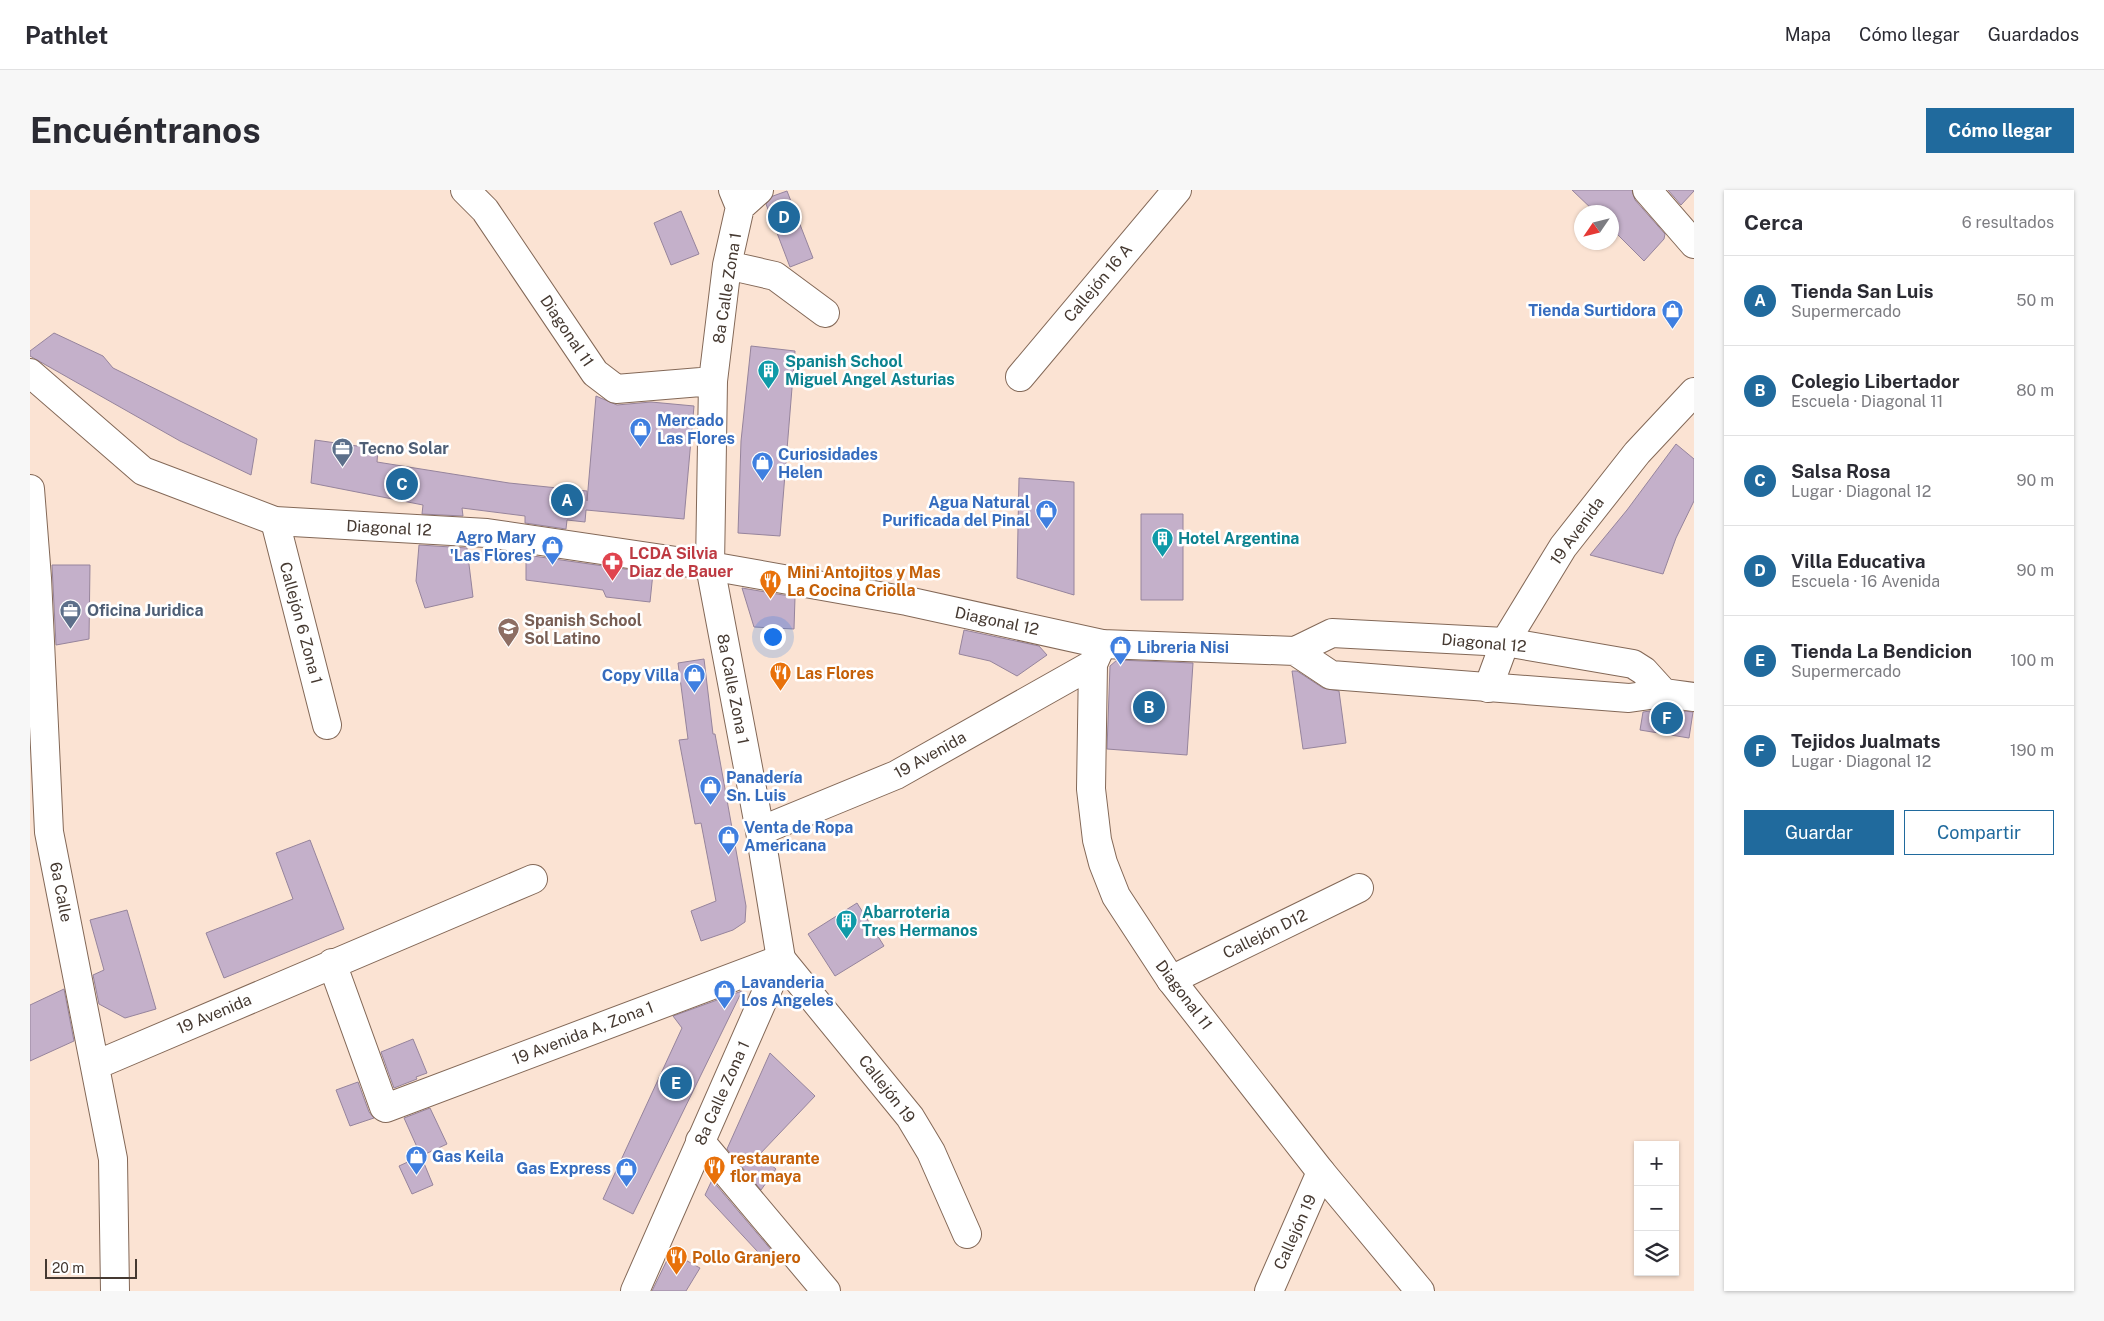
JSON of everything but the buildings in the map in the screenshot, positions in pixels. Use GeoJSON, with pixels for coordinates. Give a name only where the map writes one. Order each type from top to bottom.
{"type":"FeatureCollection","features":[{"type":"Feature","properties":{"kind":"street","name":"Diagonal 11"},"geometry":{"type":"LineString","coordinates":[[465,190],[485,210],[595,373],[616,389],[714,381]]}},
{"type":"Feature","properties":{"kind":"street","name":"Callejón 16 A"},"geometry":{"type":"LineString","coordinates":[[1020,377],[1177,190]]}},
{"type":"Feature","properties":{"kind":"street"},"geometry":{"type":"LineString","coordinates":[[1647,190],[1694,244]]}},
{"type":"Feature","properties":{"kind":"street","name":"8a Calle Zona 1"},"geometry":{"type":"LineString","coordinates":[[635,1291],[782,959],[710,566],[714,381],[727,266],[740,194]]}},
{"type":"Feature","properties":{"kind":"street"},"geometry":{"type":"LineString","coordinates":[[727,266],[775,276],[825,313]]}},
{"type":"Feature","properties":{"kind":"street","name":"Diagonal 12"},"geometry":{"type":"LineString","coordinates":[[30,372],[143,471],[274,521],[487,533],[710,566],[907,601],[1098,654],[1295,651],[1332,633],[1505,642],[1633,664],[1644,671],[1664,693]]}},
{"type":"Feature","properties":{"kind":"street","name":"19 Avenida"},"geometry":{"type":"LineString","coordinates":[[1488,688],[1505,642],[1562,547],[1638,453],[1694,392]]}},
{"type":"Feature","properties":{"kind":"street","name":"6a Calle"},"geometry":{"type":"LineString","coordinates":[[30,489],[49,832],[113,1159],[115,1291]]}},
{"type":"Feature","properties":{"kind":"street","name":"Callejón 6 Zona 1"},"geometry":{"type":"LineString","coordinates":[[274,521],[327,725]]}},
{"type":"Feature","properties":{"kind":"street"},"geometry":{"type":"LineString","coordinates":[[1295,651],[1331,675],[1629,698],[1664,693],[1694,696]]}},
{"type":"Feature","properties":{"kind":"street","name":"Diagonal 11"},"geometry":{"type":"LineString","coordinates":[[1098,654],[1091,789],[1097,840],[1103,863],[1116,896],[1171,980],[1321,1172],[1420,1291]]}},
{"type":"Feature","properties":{"kind":"street","name":"19 Avenida"},"geometry":{"type":"LineString","coordinates":[[760,831],[896,775],[1098,654]]}},
{"type":"Feature","properties":{"kind":"street","name":"19 Avenida"},"geometry":{"type":"LineString","coordinates":[[96,1065],[533,879]]}},
{"type":"Feature","properties":{"kind":"street","name":"Callejón D12"},"geometry":{"type":"LineString","coordinates":[[1171,980],[1359,888]]}},
{"type":"Feature","properties":{"kind":"street","name":"19 Avenida A, Zona 1"},"geometry":{"type":"LineString","coordinates":[[332,963],[385,1107],[782,959]]}},
{"type":"Feature","properties":{"kind":"street","name":"Callejón 19"},"geometry":{"type":"LineString","coordinates":[[782,959],[910,1117],[931,1152],[967,1234]]}},
{"type":"Feature","properties":{"kind":"street"},"geometry":{"type":"LineString","coordinates":[[700,1141],[826,1291]]}},
{"type":"Feature","properties":{"kind":"street","name":"Callejón 19"},"geometry":{"type":"LineString","coordinates":[[1269,1291],[1321,1172]]}},
{"type":"Feature","properties":{"kind":"place","name":"Villa Educativa"},"geometry":{"type":"Point","coordinates":[784,217]}},
{"type":"Feature","properties":{"kind":"place","name":"Tienda Surtidora"},"geometry":{"type":"Point","coordinates":[1672,329]}},
{"type":"Feature","properties":{"kind":"place","name":"Spanish School Miguel Angel Asturias"},"geometry":{"type":"Point","coordinates":[769,389]}},
{"type":"Feature","properties":{"kind":"place","name":"Mercado Las Flores"},"geometry":{"type":"Point","coordinates":[641,448]}},
{"type":"Feature","properties":{"kind":"place","name":"Tecno Solar"},"geometry":{"type":"Point","coordinates":[343,467]}},
{"type":"Feature","properties":{"kind":"place","name":"Curiosidades Helen"},"geometry":{"type":"Point","coordinates":[762,482]}},
{"type":"Feature","properties":{"kind":"place","name":"Salsa Rosa"},"geometry":{"type":"Point","coordinates":[402,484]}},
{"type":"Feature","properties":{"kind":"place","name":"Tienda San Luis"},"geometry":{"type":"Point","coordinates":[567,500]}},
{"type":"Feature","properties":{"kind":"place","name":"Agua Natural Purificada del Pinal"},"geometry":{"type":"Point","coordinates":[1046,530]}},
{"type":"Feature","properties":{"kind":"place","name":"Hotel Argentina"},"geometry":{"type":"Point","coordinates":[1162,557]}},
{"type":"Feature","properties":{"kind":"place","name":"Agro Mary 'Las Flores'"},"geometry":{"type":"Point","coordinates":[552,565]}},
{"type":"Feature","properties":{"kind":"place","name":"LCDA Silvia Diaz de Bauer"},"geometry":{"type":"Point","coordinates":[613,581]}},
{"type":"Feature","properties":{"kind":"place","name":"Mini Antojitos y Mas La Cocina Criolla"},"geometry":{"type":"Point","coordinates":[771,600]}},
{"type":"Feature","properties":{"kind":"place","name":"Oficina Juridica"},"geometry":{"type":"Point","coordinates":[71,629]}},
{"type":"Feature","properties":{"kind":"place","name":"Spanish School Sol Latino"},"geometry":{"type":"Point","coordinates":[508,648]}},
{"type":"Feature","properties":{"kind":"place","name":"Libreria Nisi"},"geometry":{"type":"Point","coordinates":[1121,666]}},
{"type":"Feature","properties":{"kind":"place","name":"Las Flores"},"geometry":{"type":"Point","coordinates":[780,692]}},
{"type":"Feature","properties":{"kind":"place","name":"Copy Villa"},"geometry":{"type":"Point","coordinates":[695,694]}},
{"type":"Feature","properties":{"kind":"place","name":"Colegio Libertador"},"geometry":{"type":"Point","coordinates":[1149,707]}},
{"type":"Feature","properties":{"kind":"place","name":"Tejidos Jualmats"},"geometry":{"type":"Point","coordinates":[1667,718]}},
{"type":"Feature","properties":{"kind":"place","name":"Panadería Sn. Luis"},"geometry":{"type":"Point","coordinates":[710,805]}},
{"type":"Feature","properties":{"kind":"place","name":"Venta de Ropa Americana"},"geometry":{"type":"Point","coordinates":[728,855]}},
{"type":"Feature","properties":{"kind":"place","name":"Abarroteria Tres Hermanos"},"geometry":{"type":"Point","coordinates":[846,940]}},
{"type":"Feature","properties":{"kind":"place","name":"Lavanderia Los Angeles"},"geometry":{"type":"Point","coordinates":[725,1010]}},
{"type":"Feature","properties":{"kind":"place","name":"Tienda La Bendicion"},"geometry":{"type":"Point","coordinates":[676,1083]}},
{"type":"Feature","properties":{"kind":"place","name":"Gas Keila"},"geometry":{"type":"Point","coordinates":[416,1175]}},
{"type":"Feature","properties":{"kind":"place","name":"restaurante flor maya"},"geometry":{"type":"Point","coordinates":[714,1186]}},
{"type":"Feature","properties":{"kind":"place","name":"Gas Express"},"geometry":{"type":"Point","coordinates":[627,1187]}},
{"type":"Feature","properties":{"kind":"place","name":"Pollo Granjero"},"geometry":{"type":"Point","coordinates":[676,1276]}}]}
